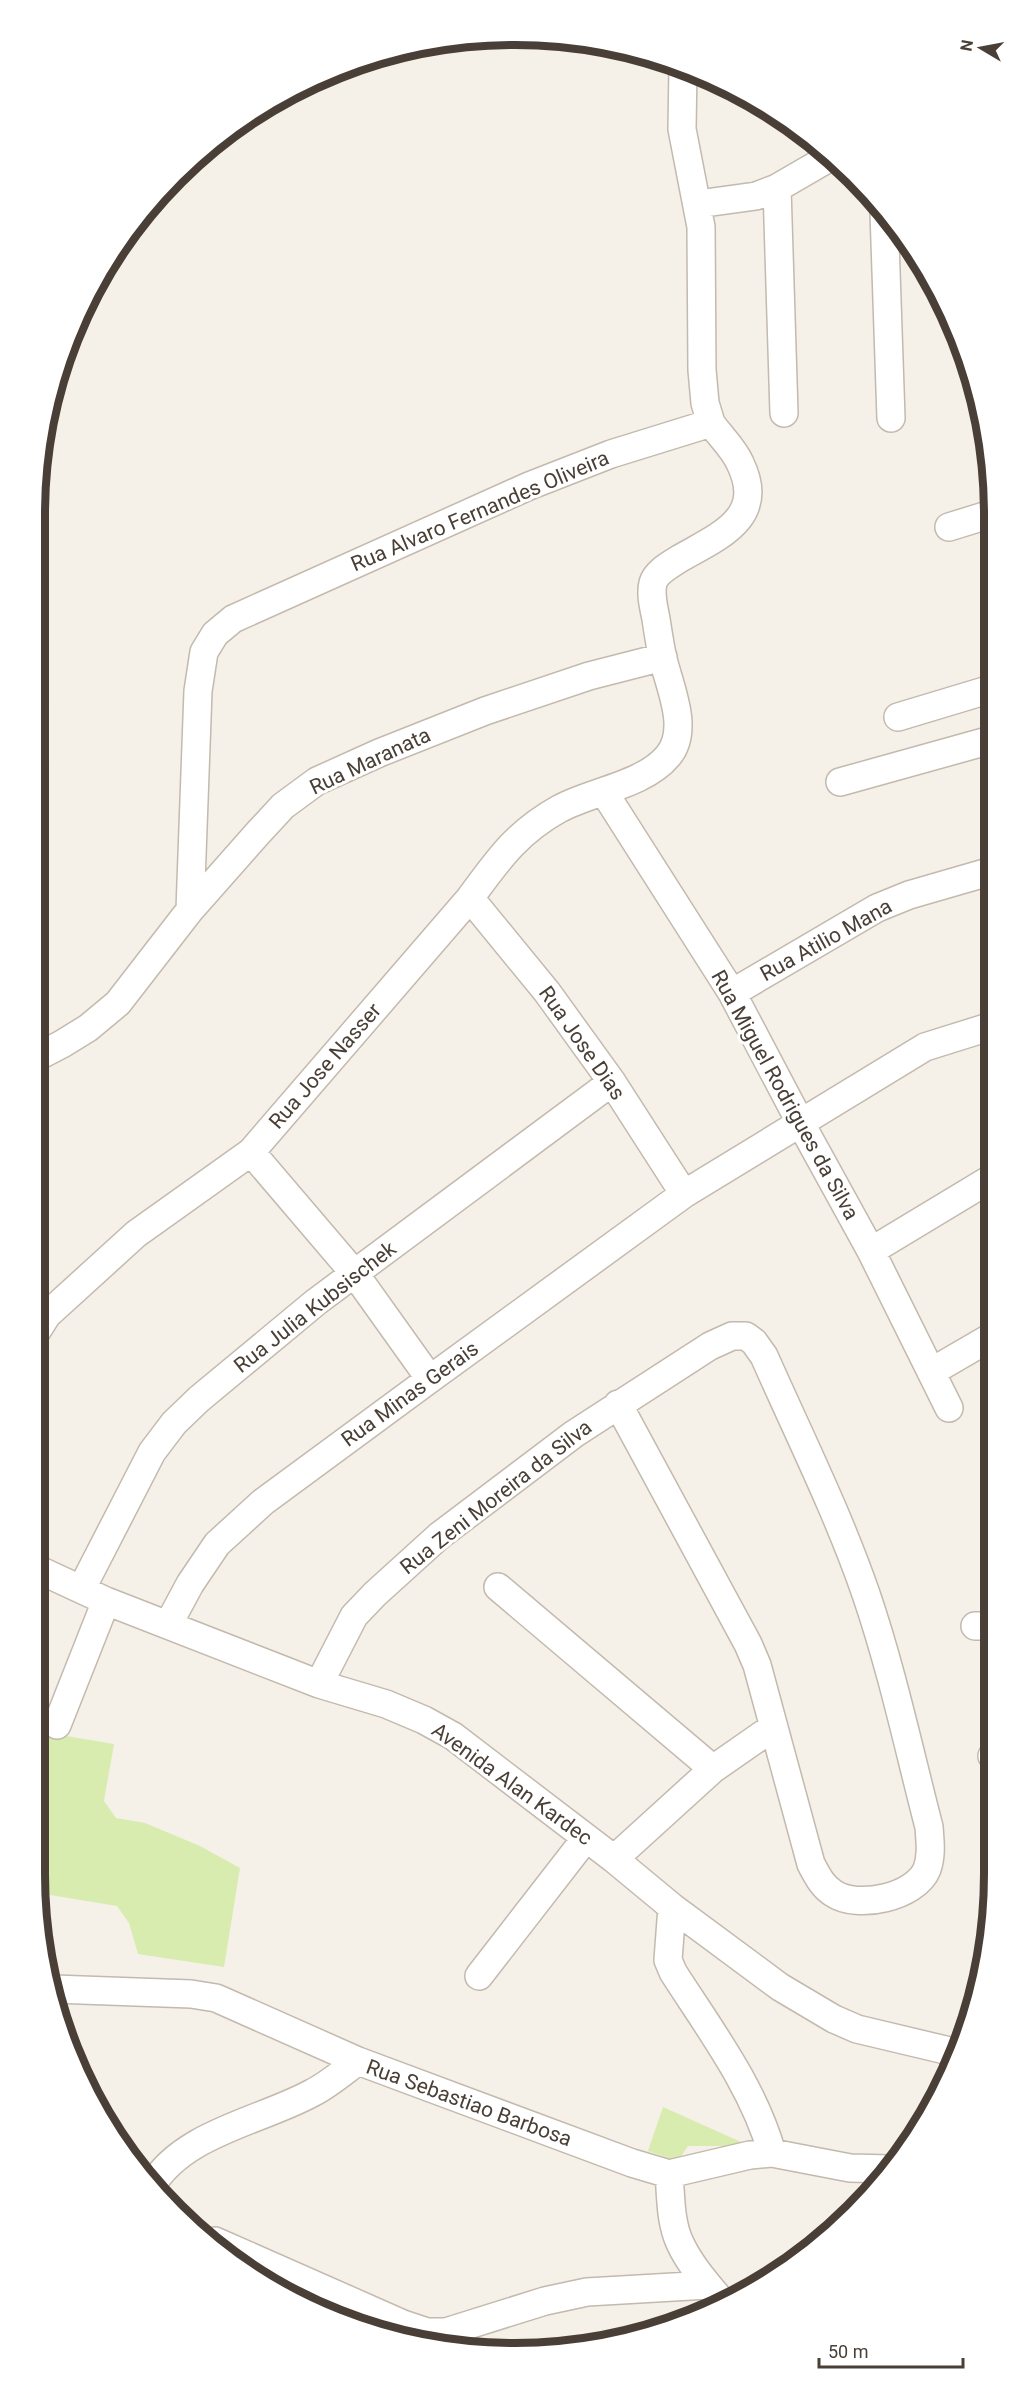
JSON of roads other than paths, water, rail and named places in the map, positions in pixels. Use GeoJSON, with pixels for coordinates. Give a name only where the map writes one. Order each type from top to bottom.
{"type":"FeatureCollection","features":[{"type":"Feature","properties":{"kind":"street"},"geometry":{"type":"LineString","coordinates":[[604,792],[652,770],[670,754],[675,743],[678,730],[675,705],[652,597],[653,582],[658,574],[671,564],[733,525],[744,513],[749,498],[740,463],[711,423],[705,402],[702,370],[701,227],[682,129],[683,77]]}},
{"type":"Feature","properties":{"kind":"street"},"geometry":{"type":"LineString","coordinates":[[698,204],[756,196],[777,188],[823,161]]}},
{"type":"Feature","properties":{"kind":"street"},"geometry":{"type":"LineString","coordinates":[[777,188],[784,413]]}},
{"type":"Feature","properties":{"kind":"street"},"geometry":{"type":"LineString","coordinates":[[884,226],[891,418]]}},
{"type":"Feature","properties":{"kind":"street","name":"Rua Alvaro Fernandes Oliveira"},"geometry":{"type":"LineString","coordinates":[[190,910],[198,691],[204,652],[215,634],[233,619],[529,486],[611,454],[711,423]]}},
{"type":"Feature","properties":{"kind":"street"},"geometry":{"type":"LineString","coordinates":[[949,527],[984,516]]}},
{"type":"Feature","properties":{"kind":"street","name":"Rua Maranata"},"geometry":{"type":"LineString","coordinates":[[45,1052],[88,1028],[118,1003],[190,910],[283,806],[317,781],[379,753],[485,711],[589,676],[663,657]]}},
{"type":"Feature","properties":{"kind":"street"},"geometry":{"type":"LineString","coordinates":[[898,717],[984,692]]}},
{"type":"Feature","properties":{"kind":"street"},"geometry":{"type":"LineString","coordinates":[[840,782],[984,742]]}},
{"type":"Feature","properties":{"kind":"street","name":"Rua Jose Nasser"},"geometry":{"type":"LineString","coordinates":[[45,1312],[136,1234],[251,1152],[470,898],[499,858],[526,830],[561,808],[604,792]]}},
{"type":"Feature","properties":{"kind":"street","name":"Rua Miguel Rodrigues da Silva"},"geometry":{"type":"LineString","coordinates":[[604,792],[732,993],[871,1251],[948,1408]]}},
{"type":"Feature","properties":{"kind":"street","name":"Rua Atilio Mana"},"geometry":{"type":"LineString","coordinates":[[732,993],[877,908],[909,895],[984,873]]}},
{"type":"Feature","properties":{"kind":"street","name":"Rua Jose Dias"},"geometry":{"type":"LineString","coordinates":[[470,898],[547,992],[612,1082],[684,1194]]}},
{"type":"Feature","properties":{"kind":"street","name":"Rua Minas Gerais"},"geometry":{"type":"LineString","coordinates":[[168,1625],[190,1584],[217,1544],[263,1502],[430,1379],[684,1194],[925,1047],[984,1029]]}},
{"type":"Feature","properties":{"kind":"street","name":"Rua Julia Kubsischek"},"geometry":{"type":"LineString","coordinates":[[82,1588],[152,1452],[174,1423],[199,1399],[316,1302],[612,1082]]}},
{"type":"Feature","properties":{"kind":"street"},"geometry":{"type":"LineString","coordinates":[[251,1152],[355,1274],[430,1379]]}},
{"type":"Feature","properties":{"kind":"street"},"geometry":{"type":"LineString","coordinates":[[871,1251],[984,1183]]}},
{"type":"Feature","properties":{"kind":"street","name":"Rua Zeni Moreira da Silva"},"geometry":{"type":"LineString","coordinates":[[319,1684],[354,1616],[439,1536],[574,1434],[618,1404],[710,1346],[732,1336],[746,1336],[754,1342],[764,1356],[866,1593],[883,1649],[929,1827],[931,1854],[926,1870],[916,1884],[900,1894],[880,1899],[851,1900],[833,1894],[820,1881],[811,1864],[772,1728]]}},
{"type":"Feature","properties":{"kind":"street"},"geometry":{"type":"LineString","coordinates":[[931,1372],[984,1341]]}},
{"type":"Feature","properties":{"kind":"street"},"geometry":{"type":"LineString","coordinates":[[614,1859],[712,1769],[772,1728],[757,1665],[748,1644],[618,1404]]}},
{"type":"Feature","properties":{"kind":"street","name":"Avenida Alan Kardec"},"geometry":{"type":"LineString","coordinates":[[45,1573],[106,1601],[319,1684],[386,1704],[424,1720],[453,1736],[614,1859],[672,1907],[780,1987],[834,2019],[858,2029],[949,2051]]}},
{"type":"Feature","properties":{"kind":"street"},"geometry":{"type":"LineString","coordinates":[[498,1587],[712,1769]]}},
{"type":"Feature","properties":{"kind":"street"},"geometry":{"type":"LineString","coordinates":[[57,1725],[106,1601]]}},
{"type":"Feature","properties":{"kind":"street"},"geometry":{"type":"LineString","coordinates":[[479,1976],[586,1838]]}},
{"type":"Feature","properties":{"kind":"street"},"geometry":{"type":"LineString","coordinates":[[672,1907],[668,1960],[673,1972],[742,2079],[762,2121],[772,2152]]}},
{"type":"Feature","properties":{"kind":"street","name":"Rua Sebastiao Barbosa"},"geometry":{"type":"LineString","coordinates":[[60,1989],[191,1994],[216,1998],[358,2061],[632,2163],[669,2174]]}},
{"type":"Feature","properties":{"kind":"street"},"geometry":{"type":"LineString","coordinates":[[157,2177],[172,2161],[201,2141],[314,2093],[358,2061]]}},
{"type":"Feature","properties":{"kind":"street"},"geometry":{"type":"LineString","coordinates":[[716,2294],[680,2242],[672,2205],[669,2174],[772,2152],[804,2161],[850,2168],[879,2169]]}},
{"type":"Feature","properties":{"kind":"street"},"geometry":{"type":"LineString","coordinates":[[233,2249],[403,2324],[428,2332],[446,2332],[545,2301],[587,2292],[716,2294]]}}]}
